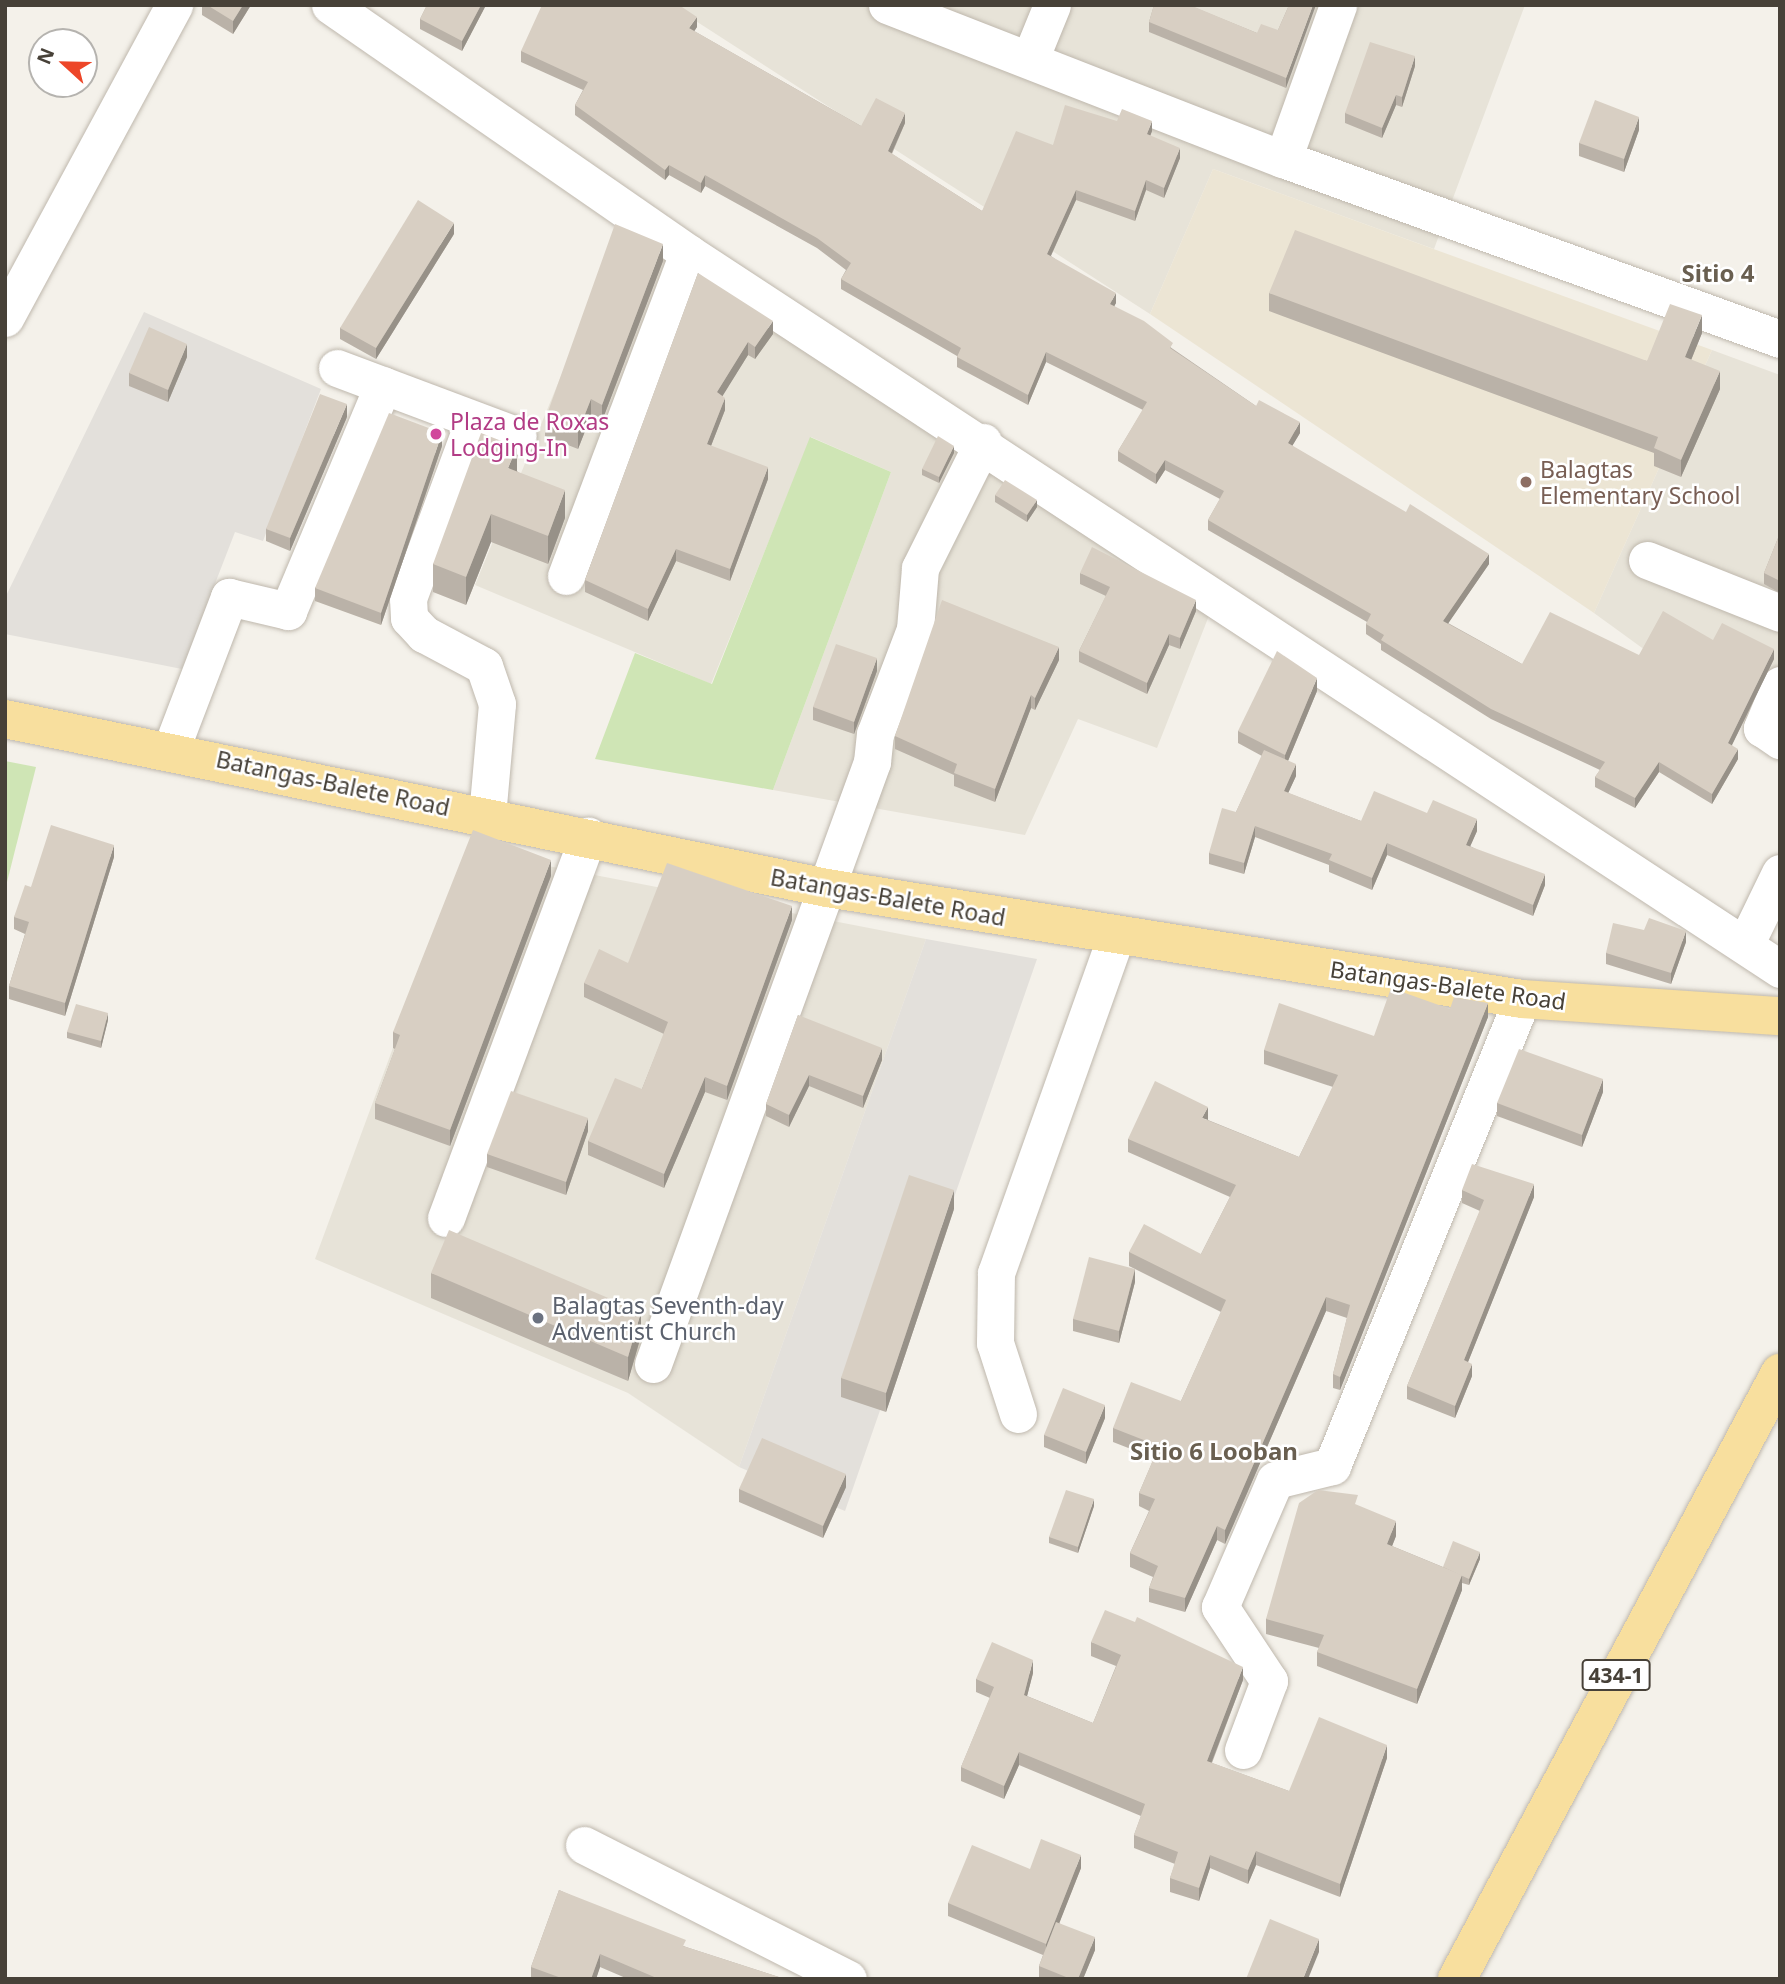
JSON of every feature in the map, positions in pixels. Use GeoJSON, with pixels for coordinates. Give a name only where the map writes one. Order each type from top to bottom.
{"type":"FeatureCollection","features":[{"type":"Feature","properties":{"kind":"main road","name":"Batangas-Balete Road"},"geometry":{"type":"LineString","coordinates":[[5,719],[171,749],[827,888],[1522,999],[1780,1016]]}},
{"type":"Feature","properties":{"kind":"main road","name":"434-1"},"geometry":{"type":"LineString","coordinates":[[1457,1979],[1780,1373]]}},
{"type":"Feature","properties":{"kind":"street"},"geometry":{"type":"LineString","coordinates":[[5,318],[174,5]]}},
{"type":"Feature","properties":{"kind":"street"},"geometry":{"type":"LineString","coordinates":[[330,5],[688,253],[984,442],[1780,969]]}},
{"type":"Feature","properties":{"kind":"street"},"geometry":{"type":"LineString","coordinates":[[887,5],[1283,159],[1780,339]]}},
{"type":"Feature","properties":{"kind":"street"},"geometry":{"type":"LineString","coordinates":[[1030,59],[1052,5]]}},
{"type":"Feature","properties":{"kind":"street"},"geometry":{"type":"LineString","coordinates":[[1283,159],[1338,5]]}},
{"type":"Feature","properties":{"kind":"street"},"geometry":{"type":"LineString","coordinates":[[566,576],[688,253]]}},
{"type":"Feature","properties":{"kind":"street"},"geometry":{"type":"LineString","coordinates":[[337,368],[518,436]]}},
{"type":"Feature","properties":{"kind":"street"},"geometry":{"type":"LineString","coordinates":[[171,749],[229,597],[288,611],[383,385]]}},
{"type":"Feature","properties":{"kind":"street"},"geometry":{"type":"LineString","coordinates":[[474,419],[408,598],[410,618],[424,634],[484,666],[497,704],[487,817]]}},
{"type":"Feature","properties":{"kind":"street"},"geometry":{"type":"LineString","coordinates":[[653,1364],[827,888],[915,629],[920,568],[984,442]]}},
{"type":"Feature","properties":{"kind":"street"},"geometry":{"type":"LineString","coordinates":[[1647,560],[1780,613]]}},
{"type":"Feature","properties":{"kind":"street"},"geometry":{"type":"LineString","coordinates":[[1780,685],[1762,728],[1780,740]]}},
{"type":"Feature","properties":{"kind":"street"},"geometry":{"type":"LineString","coordinates":[[446,1219],[588,836]]}},
{"type":"Feature","properties":{"kind":"street"},"geometry":{"type":"LineString","coordinates":[[1745,945],[1780,873]]}},
{"type":"Feature","properties":{"kind":"street"},"geometry":{"type":"LineString","coordinates":[[1018,1414],[995,1343],[996,1273],[1116,936]]}},
{"type":"Feature","properties":{"kind":"street"},"geometry":{"type":"LineString","coordinates":[[1243,1750],[1269,1681],[1220,1608],[1275,1480],[1332,1466],[1522,999]]}},
{"type":"Feature","properties":{"kind":"street"},"geometry":{"type":"LineString","coordinates":[[584,1845],[848,1979]]}},
{"type":"Feature","properties":{"kind":"shaded area"},"geometry":{"type":"Polygon","coordinates":[[[671,5],[1525,5],[1434,249],[1213,169],[1150,314],[671,5]]]}},
{"type":"Feature","properties":{"kind":"shaded area","name":"Balagtas Elementary School"},"geometry":{"type":"Polygon","coordinates":[[[1213,169],[1712,350],[1594,613],[1150,314],[1213,169]]]}},
{"type":"Feature","properties":{"kind":"shaded area"},"geometry":{"type":"Polygon","coordinates":[[[624,223],[1212,608],[1157,748],[1078,719],[1025,835],[773,790],[891,472],[811,437],[711,684],[475,585],[624,223]]]}},
{"type":"Feature","properties":{"kind":"shaded area"},"geometry":{"type":"Polygon","coordinates":[[[144,312],[321,389],[263,541],[235,532],[182,669],[5,634],[5,598],[144,312]]]}},
{"type":"Feature","properties":{"kind":"shaded area"},"geometry":{"type":"Polygon","coordinates":[[[1712,350],[1780,375],[1780,748],[1594,613],[1712,350]]]}},
{"type":"Feature","properties":{"kind":"shaded area"},"geometry":{"type":"Polygon","coordinates":[[[466,850],[926,939],[739,1467],[628,1393],[315,1259],[466,850]]]}},
{"type":"Feature","properties":{"kind":"shaded area"},"geometry":{"type":"Polygon","coordinates":[[[926,939],[1037,959],[845,1511],[739,1467],[926,939]]]}},
{"type":"Feature","properties":{"kind":"green space"},"geometry":{"type":"Polygon","coordinates":[[[810,437],[891,472],[773,790],[595,759],[635,653],[712,684],[810,437]]]}},
{"type":"Feature","properties":{"kind":"green space"},"geometry":{"type":"Polygon","coordinates":[[[5,761],[36,767],[5,890],[5,761]]]}},
{"type":"Feature","properties":{"kind":"building"},"geometry":{"type":"Polygon","coordinates":[[[207,5],[243,5],[233,21],[207,5]]]}},
{"type":"Feature","properties":{"kind":"building"},"geometry":{"type":"Polygon","coordinates":[[[427,5],[481,5],[462,41],[420,19],[427,5]]]}},
{"type":"Feature","properties":{"kind":"building"},"geometry":{"type":"Polygon","coordinates":[[[542,5],[679,5],[697,17],[689,28],[861,126],[876,98],[905,113],[888,151],[982,211],[1016,131],[1053,145],[1065,105],[1117,121],[1122,109],[1152,121],[1147,134],[1180,148],[1164,188],[1146,180],[1135,211],[1076,190],[1047,254],[1116,293],[1110,304],[1144,321],[1173,343],[1170,348],[1256,406],[1259,400],[1300,422],[1288,443],[1406,512],[1410,504],[1489,554],[1443,621],[1522,664],[1550,612],[1639,655],[1663,611],[1713,640],[1722,623],[1774,649],[1728,743],[1738,749],[1712,794],[1659,762],[1635,798],[1595,777],[1605,762],[1491,709],[1381,640],[1384,635],[1366,624],[1371,614],[1208,520],[1224,491],[1165,460],[1156,474],[1118,451],[1147,402],[1046,352],[1028,395],[957,357],[961,348],[841,279],[851,263],[817,238],[705,175],[701,183],[669,165],[665,170],[575,105],[588,82],[521,51],[542,5]]]}},
{"type":"Feature","properties":{"kind":"building"},"geometry":{"type":"Polygon","coordinates":[[[1154,5],[1190,5],[1257,33],[1261,24],[1278,30],[1289,5],[1313,5],[1286,78],[1149,22],[1154,5]]]}},
{"type":"Feature","properties":{"kind":"building"},"geometry":{"type":"Polygon","coordinates":[[[1370,42],[1415,56],[1402,97],[1396,95],[1382,128],[1345,113],[1370,42]]]}},
{"type":"Feature","properties":{"kind":"building"},"geometry":{"type":"Polygon","coordinates":[[[1595,100],[1639,117],[1624,159],[1579,143],[1595,100]]]}},
{"type":"Feature","properties":{"kind":"building"},"geometry":{"type":"Polygon","coordinates":[[[418,200],[454,223],[376,348],[340,328],[418,200]]]}},
{"type":"Feature","properties":{"kind":"building"},"geometry":{"type":"Polygon","coordinates":[[[615,224],[663,244],[602,405],[591,399],[578,432],[545,420],[615,224]]]}},
{"type":"Feature","properties":{"kind":"building"},"geometry":{"type":"Polygon","coordinates":[[[1295,230],[1647,361],[1670,304],[1702,315],[1685,357],[1720,371],[1681,460],[1654,448],[1658,437],[1269,293],[1295,230]]]}},
{"type":"Feature","properties":{"kind":"building"},"geometry":{"type":"Polygon","coordinates":[[[698,273],[773,321],[755,347],[748,342],[717,392],[725,398],[707,444],[768,467],[730,569],[676,549],[648,609],[585,580],[698,273]]]}},
{"type":"Feature","properties":{"kind":"building"},"geometry":{"type":"Polygon","coordinates":[[[149,327],[187,344],[168,390],[129,373],[149,327]]]}},
{"type":"Feature","properties":{"kind":"building"},"geometry":{"type":"Polygon","coordinates":[[[320,394],[347,404],[290,538],[266,529],[320,394]]]}},
{"type":"Feature","properties":{"kind":"building"},"geometry":{"type":"Polygon","coordinates":[[[389,413],[442,433],[381,613],[315,588],[389,413]]]}},
{"type":"Feature","properties":{"kind":"building"},"geometry":{"type":"Polygon","coordinates":[[[481,433],[517,447],[508,468],[565,490],[548,536],[491,514],[466,577],[433,564],[481,433]]]}},
{"type":"Feature","properties":{"kind":"building"},"geometry":{"type":"Polygon","coordinates":[[[938,436],[954,446],[939,477],[922,469],[938,436]]]}},
{"type":"Feature","properties":{"kind":"building"},"geometry":{"type":"Polygon","coordinates":[[[1005,480],[1037,500],[1027,515],[995,495],[1005,480]]]}},
{"type":"Feature","properties":{"kind":"building"},"geometry":{"type":"Polygon","coordinates":[[[1780,533],[1780,581],[1764,573],[1780,533]]]}},
{"type":"Feature","properties":{"kind":"building"},"geometry":{"type":"Polygon","coordinates":[[[1092,547],[1196,600],[1180,638],[1169,634],[1147,683],[1079,651],[1110,587],[1080,573],[1092,547]]]}},
{"type":"Feature","properties":{"kind":"building"},"geometry":{"type":"Polygon","coordinates":[[[942,600],[1059,647],[1035,698],[1031,695],[995,789],[954,773],[957,764],[895,736],[942,600]]]}},
{"type":"Feature","properties":{"kind":"building"},"geometry":{"type":"Polygon","coordinates":[[[836,644],[877,658],[854,722],[813,707],[836,644]]]}},
{"type":"Feature","properties":{"kind":"building"},"geometry":{"type":"Polygon","coordinates":[[[1277,651],[1317,678],[1285,755],[1238,731],[1277,651]]]}},
{"type":"Feature","properties":{"kind":"building"},"geometry":{"type":"Polygon","coordinates":[[[1264,750],[1296,764],[1284,791],[1361,821],[1374,791],[1427,813],[1433,800],[1477,819],[1466,845],[1545,874],[1533,905],[1387,843],[1372,878],[1329,860],[1332,854],[1255,826],[1244,863],[1209,853],[1222,808],[1236,812],[1264,750]]]}},
{"type":"Feature","properties":{"kind":"building"},"geometry":{"type":"Polygon","coordinates":[[[51,825],[114,845],[65,1003],[9,986],[29,922],[14,917],[25,885],[31,887],[51,825]]]}},
{"type":"Feature","properties":{"kind":"building"},"geometry":{"type":"Polygon","coordinates":[[[473,830],[551,860],[450,1130],[375,1103],[400,1035],[393,1032],[473,830]]]}},
{"type":"Feature","properties":{"kind":"building"},"geometry":{"type":"Polygon","coordinates":[[[667,863],[792,906],[727,1086],[705,1077],[664,1174],[588,1141],[615,1078],[642,1089],[668,1022],[584,983],[599,949],[628,963],[667,863]]]}},
{"type":"Feature","properties":{"kind":"building"},"geometry":{"type":"Polygon","coordinates":[[[1649,918],[1686,931],[1671,973],[1606,953],[1613,923],[1644,930],[1649,918]]]}},
{"type":"Feature","properties":{"kind":"building"},"geometry":{"type":"Polygon","coordinates":[[[1391,988],[1450,1009],[1454,997],[1488,1003],[1340,1377],[1333,1374],[1350,1305],[1326,1297],[1225,1530],[1217,1526],[1185,1598],[1149,1588],[1158,1566],[1130,1553],[1155,1499],[1139,1493],[1159,1446],[1113,1428],[1131,1382],[1181,1401],[1226,1300],[1129,1252],[1144,1224],[1201,1254],[1236,1185],[1128,1139],[1155,1081],[1208,1107],[1202,1118],[1299,1157],[1338,1075],[1264,1050],[1279,1003],[1374,1036],[1391,988]]]}},
{"type":"Feature","properties":{"kind":"building"},"geometry":{"type":"Polygon","coordinates":[[[76,1004],[108,1013],[101,1041],[67,1032],[76,1004]]]}},
{"type":"Feature","properties":{"kind":"building"},"geometry":{"type":"Polygon","coordinates":[[[798,1015],[882,1048],[863,1096],[809,1075],[789,1115],[766,1104],[798,1015]]]}},
{"type":"Feature","properties":{"kind":"building"},"geometry":{"type":"Polygon","coordinates":[[[1519,1049],[1603,1079],[1582,1135],[1497,1103],[1519,1049]]]}},
{"type":"Feature","properties":{"kind":"building"},"geometry":{"type":"Polygon","coordinates":[[[511,1091],[588,1118],[566,1182],[487,1154],[511,1091]]]}},
{"type":"Feature","properties":{"kind":"building"},"geometry":{"type":"Polygon","coordinates":[[[1472,1164],[1534,1184],[1464,1360],[1472,1364],[1455,1406],[1407,1386],[1484,1200],[1462,1190],[1472,1164]]]}},
{"type":"Feature","properties":{"kind":"building"},"geometry":{"type":"Polygon","coordinates":[[[909,1175],[954,1190],[886,1393],[841,1378],[909,1175]]]}},
{"type":"Feature","properties":{"kind":"building"},"geometry":{"type":"Polygon","coordinates":[[[449,1230],[641,1312],[628,1357],[431,1273],[449,1230]]]}},
{"type":"Feature","properties":{"kind":"building"},"geometry":{"type":"Polygon","coordinates":[[[1089,1257],[1135,1269],[1119,1331],[1073,1319],[1089,1257]]]}},
{"type":"Feature","properties":{"kind":"building"},"geometry":{"type":"Polygon","coordinates":[[[1063,1388],[1105,1405],[1086,1452],[1044,1435],[1063,1388]]]}},
{"type":"Feature","properties":{"kind":"building"},"geometry":{"type":"Polygon","coordinates":[[[762,1438],[846,1474],[823,1526],[739,1489],[762,1438]]]}},
{"type":"Feature","properties":{"kind":"building"},"geometry":{"type":"Polygon","coordinates":[[[1066,1490],[1094,1499],[1078,1547],[1049,1537],[1066,1490]]]}},
{"type":"Feature","properties":{"kind":"building"},"geometry":{"type":"Polygon","coordinates":[[[1318,1490],[1358,1495],[1355,1504],[1396,1521],[1387,1544],[1462,1575],[1417,1689],[1317,1652],[1324,1635],[1266,1619],[1299,1503],[1318,1490]]]}},
{"type":"Feature","properties":{"kind":"building"},"geometry":{"type":"Polygon","coordinates":[[[1453,1541],[1480,1552],[1469,1579],[1443,1567],[1453,1541]]]}},
{"type":"Feature","properties":{"kind":"building"},"geometry":{"type":"Polygon","coordinates":[[[1105,1610],[1135,1622],[1137,1617],[1243,1667],[1207,1761],[1289,1791],[1319,1717],[1387,1745],[1340,1884],[1256,1851],[1248,1870],[1210,1855],[1199,1888],[1170,1878],[1178,1852],[1134,1835],[1145,1804],[1019,1752],[1004,1786],[961,1767],[994,1687],[976,1679],[992,1642],[1033,1660],[1024,1695],[1093,1723],[1121,1655],[1091,1642],[1105,1610]]]}},
{"type":"Feature","properties":{"kind":"building"},"geometry":{"type":"Polygon","coordinates":[[[1041,1839],[1081,1855],[1046,1944],[948,1903],[972,1845],[1030,1869],[1041,1839]]]}},
{"type":"Feature","properties":{"kind":"building"},"geometry":{"type":"Polygon","coordinates":[[[559,1890],[686,1940],[683,1946],[785,1979],[659,1979],[600,1954],[591,1979],[564,1979],[531,1967],[559,1890]]]}},
{"type":"Feature","properties":{"kind":"building"},"geometry":{"type":"Polygon","coordinates":[[[1270,1919],[1319,1939],[1303,1979],[1246,1979],[1270,1919]]]}},
{"type":"Feature","properties":{"kind":"building"},"geometry":{"type":"Polygon","coordinates":[[[1056,1922],[1095,1937],[1078,1979],[1071,1979],[1039,1966],[1056,1922]]]}},
{"type":"Feature","properties":{"kind":"place","name":"Plaza de Roxas Lodging-In"},"geometry":{"type":"Point","coordinates":[436,434]}},
{"type":"Feature","properties":{"kind":"place","name":"Balagtas Elementary School"},"geometry":{"type":"Point","coordinates":[1526,482]}},
{"type":"Feature","properties":{"kind":"place","name":"Balagtas Seventh-day Adventist Church"},"geometry":{"type":"Point","coordinates":[538,1318]}},
{"type":"Feature","properties":{"kind":"district","name":"Sitio 4"},"geometry":{"type":"Point","coordinates":[1718,273]}},
{"type":"Feature","properties":{"kind":"district","name":"Sitio 6 Looban"},"geometry":{"type":"Point","coordinates":[1214,1451]}}]}
